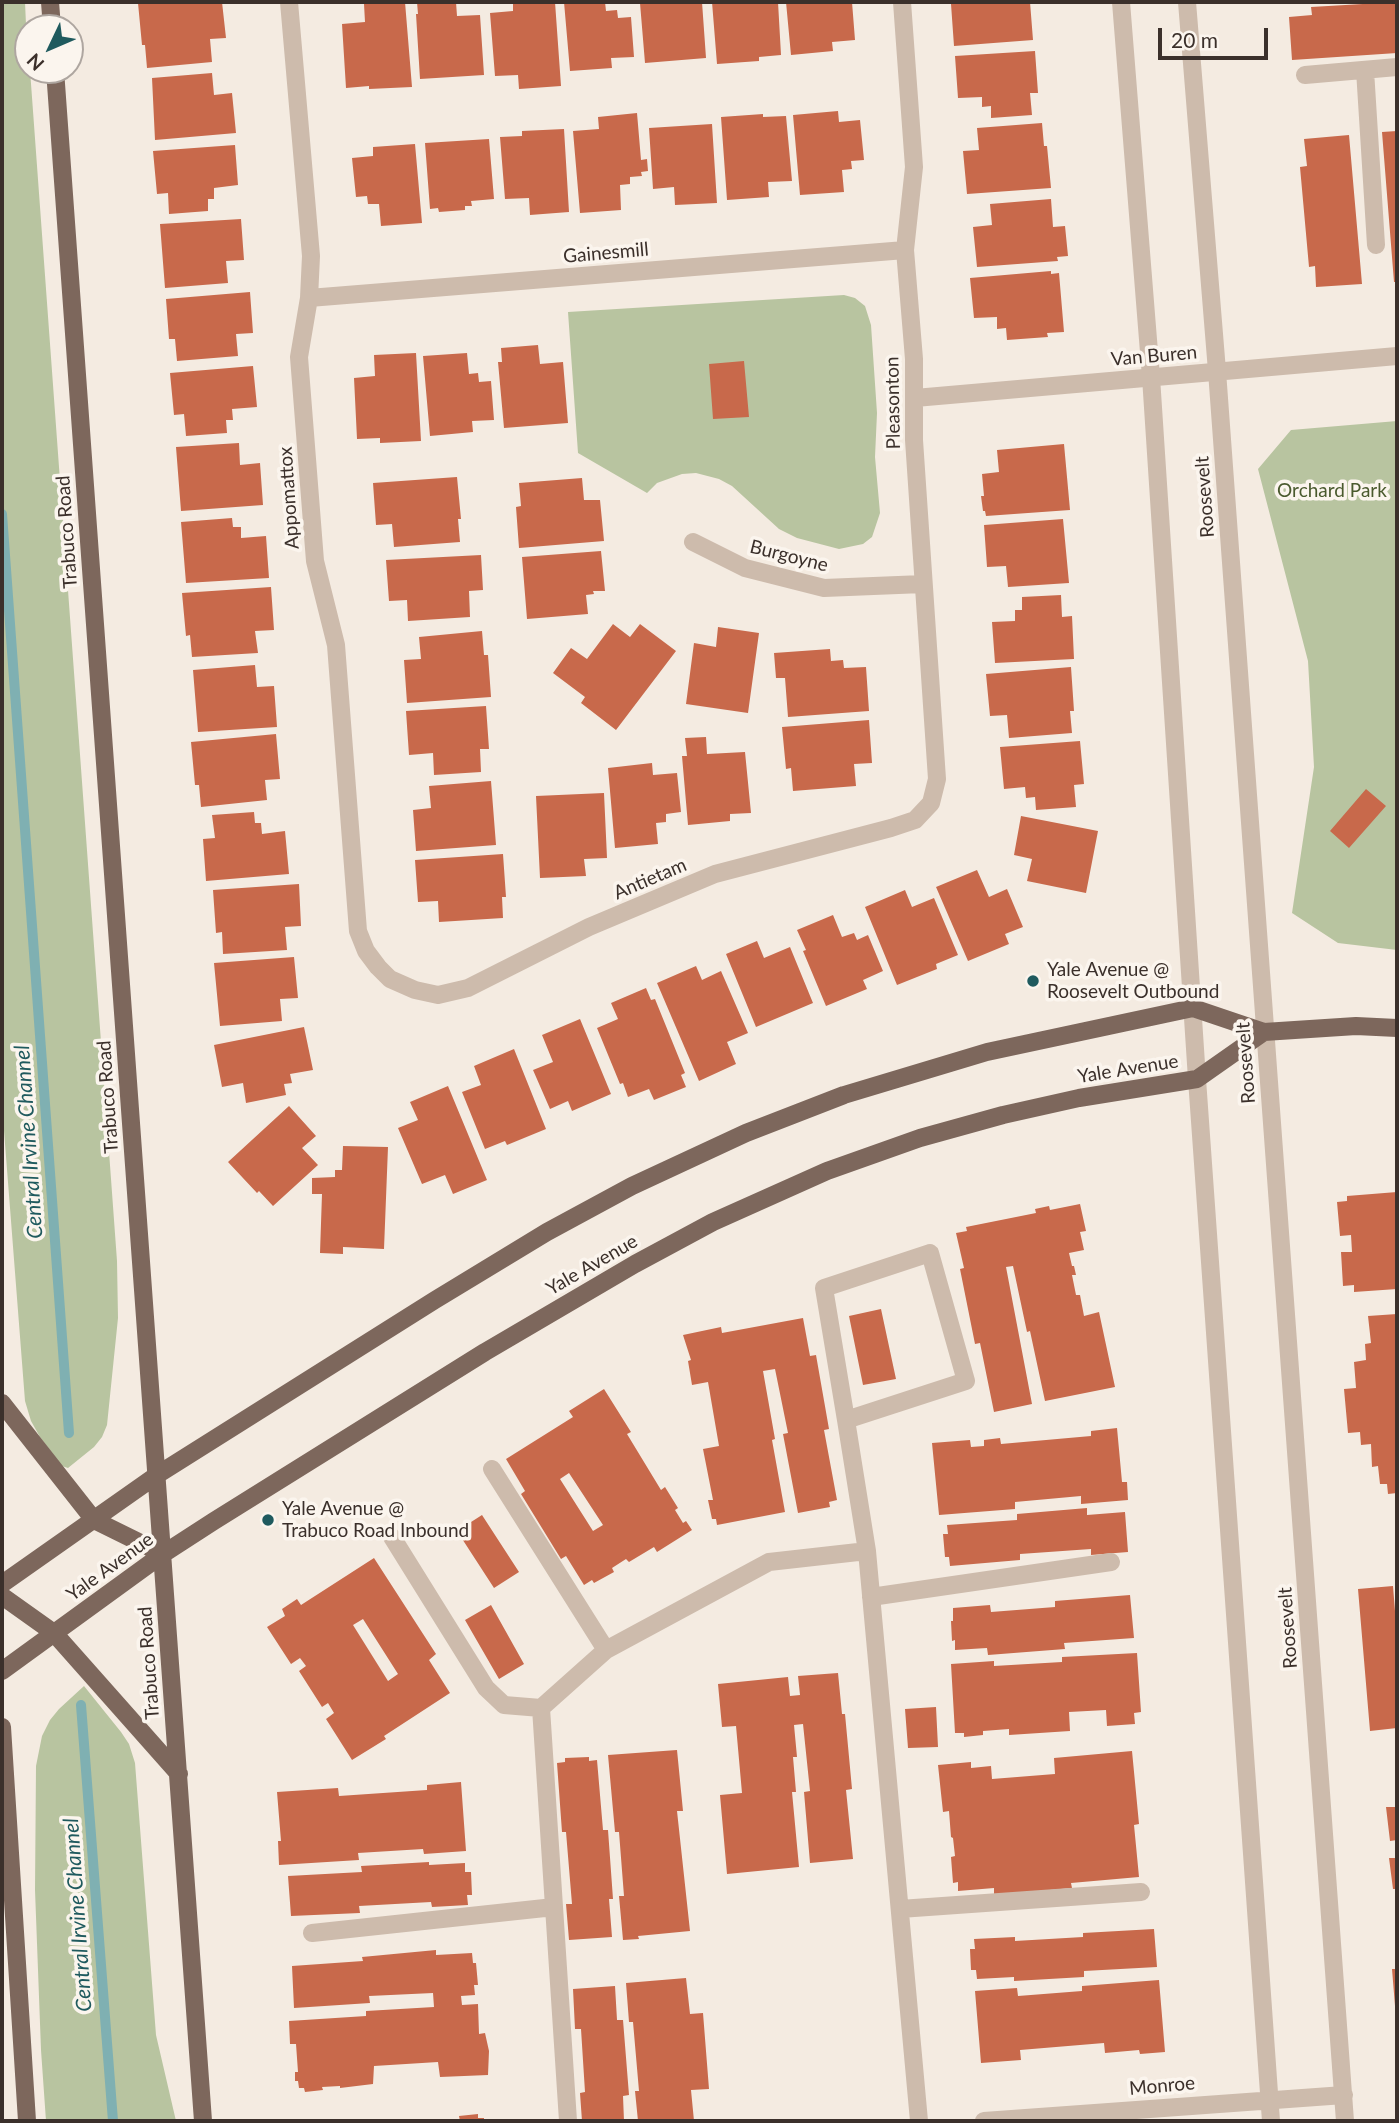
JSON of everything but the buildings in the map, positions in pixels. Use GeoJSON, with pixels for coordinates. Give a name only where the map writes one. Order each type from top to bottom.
{"type":"FeatureCollection","features":[{"type":"Feature","properties":{"kind":"main road","name":"Trabuco Road"},"geometry":{"type":"LineString","coordinates":[[56,84],[203,2121]]}},
{"type":"Feature","properties":{"kind":"main road"},"geometry":{"type":"LineString","coordinates":[[2,1584],[157,1475],[547,1232],[632,1186],[746,1133],[844,1095],[987,1052],[1193,1008],[1265,1032],[1356,1026],[1397,1028]]}},
{"type":"Feature","properties":{"kind":"main road","name":"Yale Avenue"},"geometry":{"type":"LineString","coordinates":[[2,1671],[163,1554],[485,1352],[635,1264],[713,1222],[827,1171],[920,1138],[1079,1098],[1198,1079],[1265,1032]]}},
{"type":"Feature","properties":{"kind":"main road"},"geometry":{"type":"LineString","coordinates":[[2,1403],[94,1520],[163,1554]]}},
{"type":"Feature","properties":{"kind":"main road"},"geometry":{"type":"LineString","coordinates":[[2,1596],[54,1633],[178,1774]]}},
{"type":"Feature","properties":{"kind":"main road"},"geometry":{"type":"LineString","coordinates":[[2,1727],[27,2121]]}},
{"type":"Feature","properties":{"kind":"street","name":"Appomattox"},"geometry":{"type":"LineString","coordinates":[[289,2],[311,256],[309,298],[299,357],[315,561],[336,645],[358,931],[366,951],[390,979]]}},
{"type":"Feature","properties":{"kind":"street","name":"Pleasonton"},"geometry":{"type":"LineString","coordinates":[[902,2],[914,167],[905,250],[915,398],[914,440],[937,779],[931,803]]}},
{"type":"Feature","properties":{"kind":"street"},"geometry":{"type":"LineString","coordinates":[[1121,2],[1151,377],[1271,2121]]}},
{"type":"Feature","properties":{"kind":"street","name":"Roosevelt"},"geometry":{"type":"LineString","coordinates":[[1187,2],[1217,371],[1345,2121]]}},
{"type":"Feature","properties":{"kind":"street"},"geometry":{"type":"LineString","coordinates":[[1305,75],[1397,67]]}},
{"type":"Feature","properties":{"kind":"street"},"geometry":{"type":"LineString","coordinates":[[1365,70],[1376,245]]}},
{"type":"Feature","properties":{"kind":"street","name":"Gainesmill"},"geometry":{"type":"LineString","coordinates":[[309,298],[905,250]]}},
{"type":"Feature","properties":{"kind":"street","name":"Van Buren"},"geometry":{"type":"LineString","coordinates":[[915,398],[1397,356]]}},
{"type":"Feature","properties":{"kind":"street","name":"Burgoyne"},"geometry":{"type":"LineString","coordinates":[[693,542],[745,568],[824,588],[923,584]]}},
{"type":"Feature","properties":{"kind":"street","name":"Antietam"},"geometry":{"type":"LineString","coordinates":[[390,979],[415,990],[438,995],[468,988],[589,927],[715,874],[891,828],[915,820],[931,803]]}},
{"type":"Feature","properties":{"kind":"street"},"geometry":{"type":"LineString","coordinates":[[846,1420],[966,1381],[930,1253],[824,1288],[867,1551],[919,2121]]}},
{"type":"Feature","properties":{"kind":"street"},"geometry":{"type":"LineString","coordinates":[[492,1469],[606,1650]]}},
{"type":"Feature","properties":{"kind":"street"},"geometry":{"type":"LineString","coordinates":[[392,1536],[486,1688],[504,1705],[541,1708],[606,1650],[769,1562],[867,1551]]}},
{"type":"Feature","properties":{"kind":"street"},"geometry":{"type":"LineString","coordinates":[[871,1597],[1111,1562]]}},
{"type":"Feature","properties":{"kind":"street"},"geometry":{"type":"LineString","coordinates":[[541,1708],[568,2121]]}},
{"type":"Feature","properties":{"kind":"street"},"geometry":{"type":"LineString","coordinates":[[900,1909],[1141,1892]]}},
{"type":"Feature","properties":{"kind":"street"},"geometry":{"type":"LineString","coordinates":[[312,1933],[554,1907]]}},
{"type":"Feature","properties":{"kind":"street","name":"Monroe"},"geometry":{"type":"LineString","coordinates":[[984,2121],[1343,2095]]}},
{"type":"Feature","properties":{"kind":"green space"},"geometry":{"type":"Polygon","coordinates":[[[2,2],[25,2],[26,14],[14,14],[14,84],[31,84],[117,1261],[118,1318],[107,1425],[94,1447],[68,1468],[62,1466],[40,1437],[31,1421],[25,1401],[2,1105],[2,2]]]}},
{"type":"Feature","properties":{"kind":"green space"},"geometry":{"type":"Polygon","coordinates":[[[844,295],[855,298],[865,306],[871,325],[877,413],[875,457],[880,513],[872,537],[863,544],[839,549],[797,538],[779,529],[732,486],[719,479],[696,473],[682,474],[657,483],[647,493],[578,453],[568,312],[844,295]]]}},
{"type":"Feature","properties":{"kind":"green space","name":"Orchard Park"},"geometry":{"type":"Polygon","coordinates":[[[1397,421],[1397,950],[1338,943],[1292,913],[1314,767],[1308,661],[1258,469],[1291,430],[1397,421]]]}},
{"type":"Feature","properties":{"kind":"green space"},"geometry":{"type":"Polygon","coordinates":[[[84,1686],[129,1744],[135,1763],[156,2035],[176,2121],[46,2121],[35,1890],[36,1766],[42,1736],[50,1720],[84,1686]]]}},
{"type":"Feature","properties":{"kind":"waterway","name":"Central Irvine Channel"},"geometry":{"type":"LineString","coordinates":[[2,514],[69,1433]]}},
{"type":"Feature","properties":{"kind":"waterway","name":"Central Irvine Channel"},"geometry":{"type":"LineString","coordinates":[[81,1705],[113,2121]]}},
{"type":"Feature","properties":{"kind":"place","name":"Yale Avenue @ Roosevelt Outbound"},"geometry":{"type":"Point","coordinates":[1033,981]}},
{"type":"Feature","properties":{"kind":"place","name":"Yale Avenue @ Trabuco Road Inbound"},"geometry":{"type":"Point","coordinates":[268,1520]}}]}
